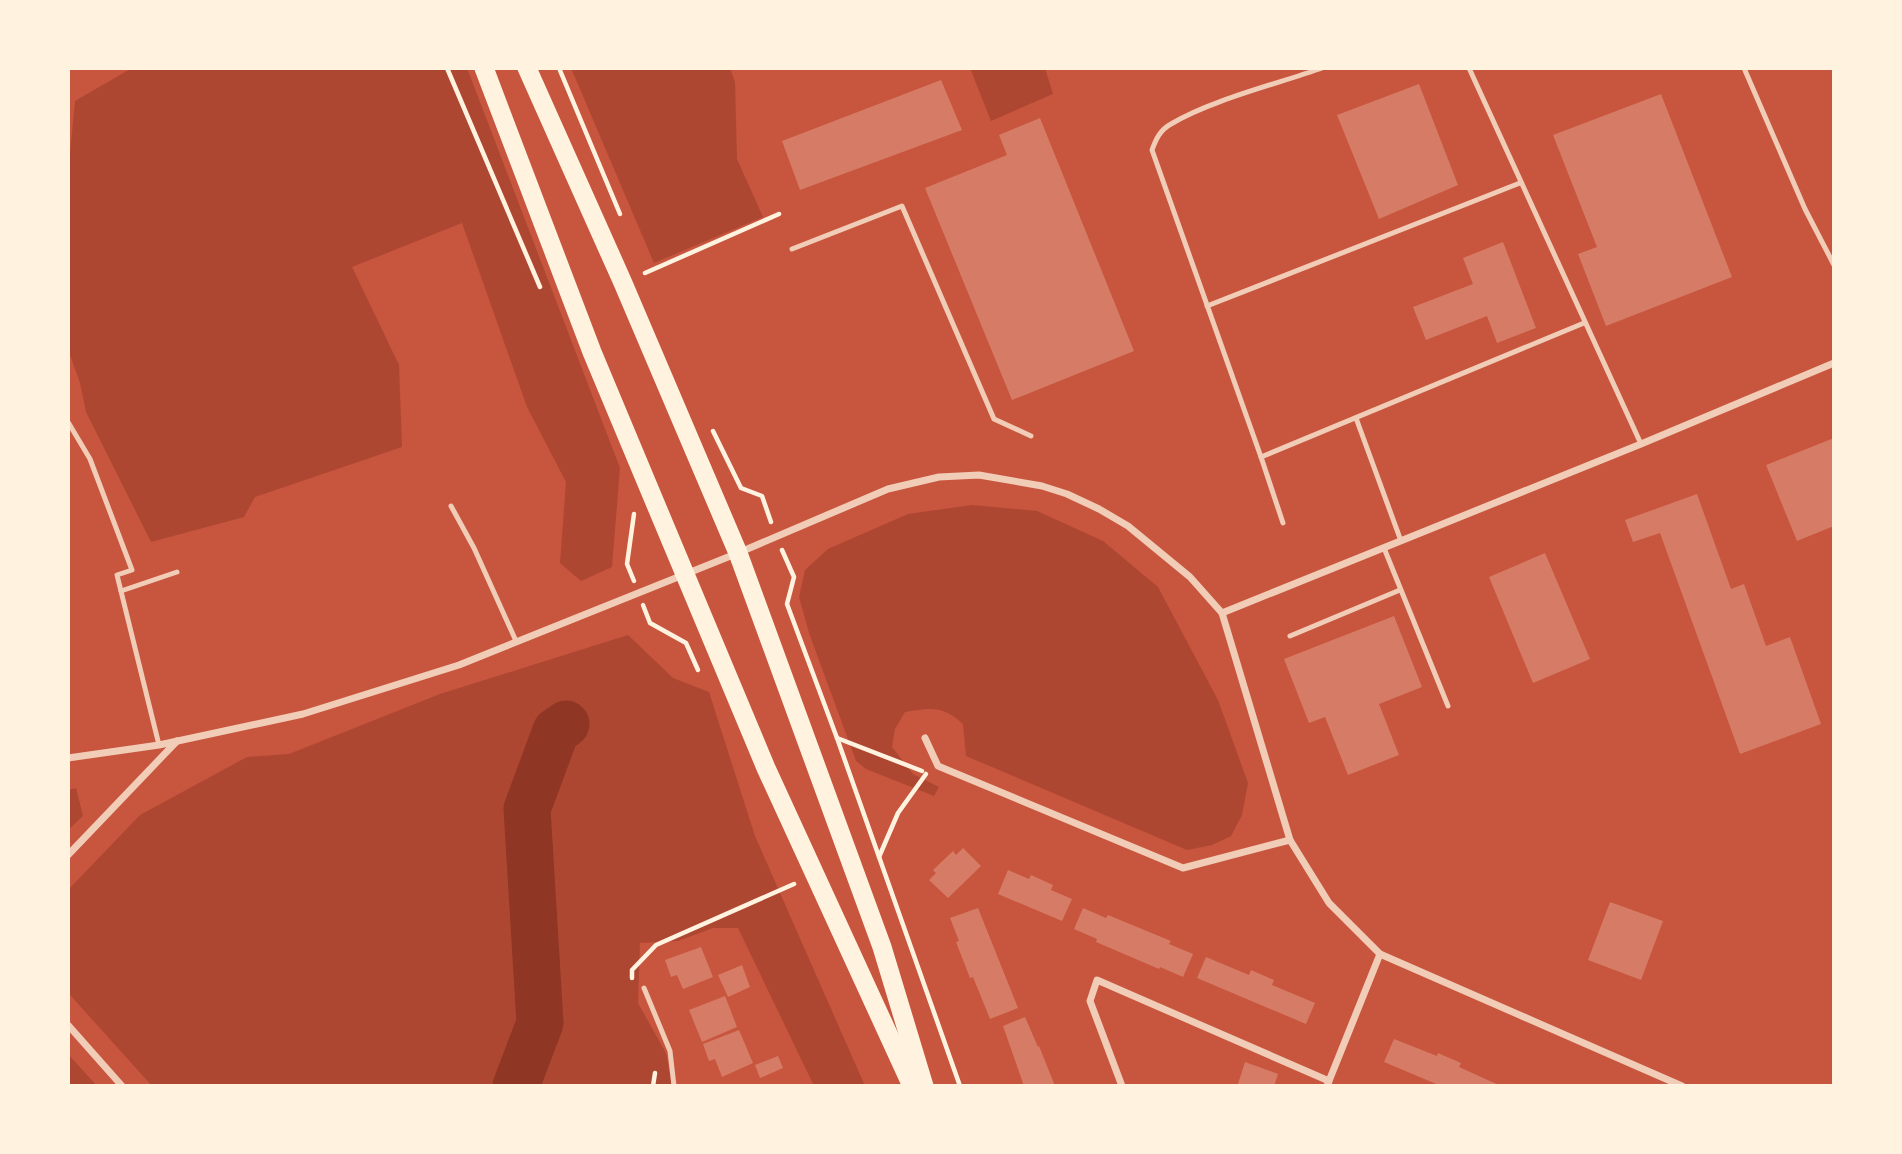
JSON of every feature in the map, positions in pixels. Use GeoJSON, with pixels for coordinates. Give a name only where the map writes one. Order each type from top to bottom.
{"type":"FeatureCollection","features":[{"type":"Feature","properties":{"kind":"highway"},"geometry":{"type":"LineString","coordinates":[[484,68],[592,352],[766,768],[912,1086]]}},
{"type":"Feature","properties":{"kind":"highway"},"geometry":{"type":"LineString","coordinates":[[527,68],[623,283],[738,553],[882,947],[924,1086]]}},
{"type":"Feature","properties":{"kind":"street"},"geometry":{"type":"LineString","coordinates":[[1222,613],[1834,363]]}},
{"type":"Feature","properties":{"kind":"street"},"geometry":{"type":"LineString","coordinates":[[68,758],[159,745],[303,714],[459,665],[738,553],[888,489],[939,477],[979,475],[1042,486],[1067,494],[1128,526],[1189,578],[1222,613],[1290,840],[1329,903],[1380,954],[1682,1086]]}},
{"type":"Feature","properties":{"kind":"street"},"geometry":{"type":"LineString","coordinates":[[925,738],[939,766],[1183,868],[1290,840]]}},
{"type":"Feature","properties":{"kind":"street"},"geometry":{"type":"LineString","coordinates":[[68,855],[177,741]]}},
{"type":"Feature","properties":{"kind":"street"},"geometry":{"type":"LineString","coordinates":[[1122,1086],[1090,1001],[1097,981],[1328,1083],[1380,954]]}},
{"type":"Feature","properties":{"kind":"street"},"geometry":{"type":"LineString","coordinates":[[68,1025],[122,1086]]}},
{"type":"Feature","properties":{"kind":"lane"},"geometry":{"type":"LineString","coordinates":[[1283,523],[1152,150],[1157,136],[1169,125],[1214,105],[1322,68]]}},
{"type":"Feature","properties":{"kind":"lane"},"geometry":{"type":"LineString","coordinates":[[1469,68],[1641,444]]}},
{"type":"Feature","properties":{"kind":"lane"},"geometry":{"type":"LineString","coordinates":[[1744,68],[1805,209],[1834,265]]}},
{"type":"Feature","properties":{"kind":"lane"},"geometry":{"type":"LineString","coordinates":[[1208,306],[1520,183]]}},
{"type":"Feature","properties":{"kind":"lane"},"geometry":{"type":"LineString","coordinates":[[792,249],[902,206],[994,419],[1031,436]]}},
{"type":"Feature","properties":{"kind":"lane"},"geometry":{"type":"LineString","coordinates":[[1261,457],[1584,323]]}},
{"type":"Feature","properties":{"kind":"lane"},"geometry":{"type":"LineString","coordinates":[[1356,418],[1401,541]]}},
{"type":"Feature","properties":{"kind":"lane"},"geometry":{"type":"LineString","coordinates":[[68,422],[90,459],[132,570],[117,575],[159,745]]}},
{"type":"Feature","properties":{"kind":"lane"},"geometry":{"type":"LineString","coordinates":[[451,506],[474,548],[516,641]]}},
{"type":"Feature","properties":{"kind":"lane"},"geometry":{"type":"LineString","coordinates":[[1384,548],[1448,706]]}},
{"type":"Feature","properties":{"kind":"lane"},"geometry":{"type":"LineString","coordinates":[[121,591],[177,572]]}},
{"type":"Feature","properties":{"kind":"lane"},"geometry":{"type":"LineString","coordinates":[[1290,636],[1400,590]]}},
{"type":"Feature","properties":{"kind":"lane"},"geometry":{"type":"LineString","coordinates":[[644,988],[670,1051],[674,1086]]}},
{"type":"Feature","properties":{"kind":"path"},"geometry":{"type":"LineString","coordinates":[[645,273],[779,214]]}},
{"type":"Feature","properties":{"kind":"path"},"geometry":{"type":"LineString","coordinates":[[837,738],[926,773],[898,813],[879,858]]}},
{"type":"Feature","properties":{"kind":"path"},"geometry":{"type":"LineString","coordinates":[[632,982],[632,970],[656,945],[794,884]]}},
{"type":"Feature","properties":{"kind":"path"},"geometry":{"type":"LineString","coordinates":[[653,1086],[656,1066]]}},
{"type":"Feature","properties":{"kind":"shaded area"},"geometry":{"type":"Polygon","coordinates":[[[132,68],[467,68],[620,468],[612,567],[581,581],[560,563],[566,482],[527,407],[462,223],[352,267],[399,365],[402,447],[255,497],[244,517],[151,542],[86,412],[80,383],[68,349],[68,174],[75,101],[132,68]]]}},
{"type":"Feature","properties":{"kind":"shaded area"},"geometry":{"type":"Polygon","coordinates":[[[571,68],[730,68],[735,82],[737,159],[763,217],[654,263],[571,68]]]}},
{"type":"Feature","properties":{"kind":"shaded area"},"geometry":{"type":"Polygon","coordinates":[[[970,68],[1045,68],[1053,94],[991,121],[970,68]]]}},
{"type":"Feature","properties":{"kind":"shaded area"},"geometry":{"type":"Polygon","coordinates":[[[972,505],[1037,511],[1103,541],[1158,587],[1218,700],[1248,783],[1242,815],[1231,836],[1212,845],[1187,850],[966,756],[963,724],[936,709],[905,712],[895,729],[892,747],[913,774],[939,787],[934,796],[866,769],[856,761],[809,633],[799,597],[805,570],[828,549],[908,514],[972,505]]]}},
{"type":"Feature","properties":{"kind":"shaded area"},"geometry":{"type":"Polygon","coordinates":[[[628,635],[673,678],[709,692],[755,836],[865,1086],[814,1086],[738,928],[713,928],[678,941],[640,943],[638,1003],[666,1053],[672,1086],[152,1086],[71,996],[68,991],[68,890],[140,815],[247,757],[289,754],[440,694],[628,635]]]}},
{"type":"Feature","properties":{"kind":"shaded area"},"geometry":{"type":"Polygon","coordinates":[[[76,788],[83,816],[68,830],[68,790],[76,788]]]}},
{"type":"Feature","properties":{"kind":"shaded area"},"geometry":{"type":"Polygon","coordinates":[[[68,1054],[97,1086],[68,1086],[68,1054]]]}},
{"type":"Feature","properties":{"kind":"building"},"geometry":{"type":"Polygon","coordinates":[[[941,80],[962,130],[800,190],[782,141],[941,80]]]}},
{"type":"Feature","properties":{"kind":"building"},"geometry":{"type":"Polygon","coordinates":[[[1419,84],[1458,185],[1379,219],[1337,115],[1419,84]]]}},
{"type":"Feature","properties":{"kind":"building"},"geometry":{"type":"Polygon","coordinates":[[[1661,94],[1732,277],[1606,326],[1578,254],[1597,247],[1553,135],[1661,94]]]}},
{"type":"Feature","properties":{"kind":"building"},"geometry":{"type":"Polygon","coordinates":[[[1040,118],[1134,351],[1012,400],[925,188],[1007,155],[999,135],[1040,118]]]}},
{"type":"Feature","properties":{"kind":"building"},"geometry":{"type":"Polygon","coordinates":[[[1503,242],[1536,328],[1497,343],[1487,316],[1426,340],[1413,307],[1473,284],[1463,258],[1503,242]]]}},
{"type":"Feature","properties":{"kind":"building"},"geometry":{"type":"Polygon","coordinates":[[[1834,438],[1834,526],[1797,541],[1766,465],[1834,438]]]}},
{"type":"Feature","properties":{"kind":"building"},"geometry":{"type":"Polygon","coordinates":[[[1697,494],[1731,589],[1744,584],[1766,646],[1790,637],[1821,724],[1740,754],[1660,533],[1633,542],[1625,520],[1697,494]]]}},
{"type":"Feature","properties":{"kind":"building"},"geometry":{"type":"Polygon","coordinates":[[[1545,553],[1590,659],[1533,683],[1489,577],[1545,553]]]}},
{"type":"Feature","properties":{"kind":"building"},"geometry":{"type":"Polygon","coordinates":[[[1394,616],[1422,687],[1379,704],[1399,755],[1348,775],[1325,717],[1309,723],[1284,659],[1394,616]]]}},
{"type":"Feature","properties":{"kind":"building"},"geometry":{"type":"Polygon","coordinates":[[[963,848],[981,866],[948,898],[929,880],[936,873],[933,870],[953,851],[956,855],[963,848]]]}},
{"type":"Feature","properties":{"kind":"building"},"geometry":{"type":"Polygon","coordinates":[[[1008,870],[1029,879],[1031,875],[1053,885],[1051,890],[1072,899],[1062,921],[998,894],[1008,870]]]}},
{"type":"Feature","properties":{"kind":"building"},"geometry":{"type":"Polygon","coordinates":[[[1610,902],[1663,921],[1641,980],[1588,960],[1610,902]]]}},
{"type":"Feature","properties":{"kind":"building"},"geometry":{"type":"Polygon","coordinates":[[[978,908],[1018,1008],[990,1019],[973,977],[970,978],[950,918],[978,908]]]}},
{"type":"Feature","properties":{"kind":"building"},"geometry":{"type":"Polygon","coordinates":[[[1083,908],[1106,918],[1108,915],[1171,941],[1169,944],[1193,954],[1183,977],[1096,942],[1097,939],[1074,929],[1083,908]]]}},
{"type":"Feature","properties":{"kind":"building"},"geometry":{"type":"Polygon","coordinates":[[[701,947],[713,977],[683,989],[677,975],[671,977],[665,960],[701,947]]]}},
{"type":"Feature","properties":{"kind":"building"},"geometry":{"type":"Polygon","coordinates":[[[1206,957],[1249,975],[1251,970],[1274,980],[1272,985],[1315,1003],[1306,1024],[1197,978],[1206,957]]]}},
{"type":"Feature","properties":{"kind":"building"},"geometry":{"type":"Polygon","coordinates":[[[742,965],[750,987],[728,997],[718,975],[742,965]]]}},
{"type":"Feature","properties":{"kind":"building"},"geometry":{"type":"Polygon","coordinates":[[[725,996],[737,1027],[702,1042],[689,1010],[725,996]]]}},
{"type":"Feature","properties":{"kind":"building"},"geometry":{"type":"Polygon","coordinates":[[[1025,1017],[1055,1086],[1024,1086],[1003,1026],[1025,1017]]]}},
{"type":"Feature","properties":{"kind":"building"},"geometry":{"type":"Polygon","coordinates":[[[739,1030],[753,1063],[722,1077],[715,1059],[709,1061],[703,1044],[739,1030]]]}},
{"type":"Feature","properties":{"kind":"building"},"geometry":{"type":"Polygon","coordinates":[[[1394,1039],[1461,1063],[1459,1067],[1501,1086],[1441,1086],[1384,1062],[1394,1039]]]}},
{"type":"Feature","properties":{"kind":"building"},"geometry":{"type":"Polygon","coordinates":[[[778,1056],[783,1068],[760,1078],[755,1065],[778,1056]]]}},
{"type":"Feature","properties":{"kind":"building"},"geometry":{"type":"Polygon","coordinates":[[[1245,1062],[1278,1074],[1274,1086],[1238,1084],[1245,1062]]]}},
{"type":"Feature","properties":{"kind":"waterway"},"geometry":{"type":"LineString","coordinates":[[516,1086],[540,1023],[527,809],[556,731],[566,724]]}}]}
